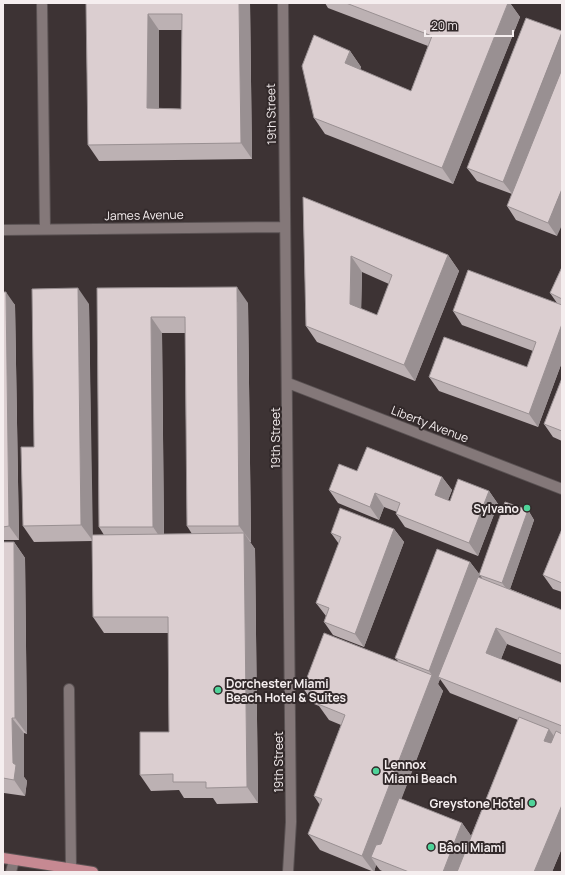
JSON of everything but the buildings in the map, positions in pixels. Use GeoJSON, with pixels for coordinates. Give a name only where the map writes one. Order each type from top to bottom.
{"type":"FeatureCollection","features":[{"type":"Feature","properties":{"kind":"main road"},"geometry":{"type":"LineString","coordinates":[[3,858],[93,872]]}},
{"type":"Feature","properties":{"kind":"street","name":"19th Street"},"geometry":{"type":"LineString","coordinates":[[283,3],[288,383],[291,814],[288,872]]}},
{"type":"Feature","properties":{"kind":"street"},"geometry":{"type":"LineString","coordinates":[[42,6],[45,229]]}},
{"type":"Feature","properties":{"kind":"street","name":"James Avenue"},"geometry":{"type":"LineString","coordinates":[[3,230],[286,227]]}},
{"type":"Feature","properties":{"kind":"street","name":"Liberty Avenue"},"geometry":{"type":"LineString","coordinates":[[288,383],[562,489]]}},
{"type":"Feature","properties":{"kind":"street"},"geometry":{"type":"LineString","coordinates":[[69,689],[71,869]]}},
{"type":"Feature","properties":{"kind":"street"},"geometry":{"type":"LineString","coordinates":[[11,872],[14,860]]}},
{"type":"Feature","properties":{"kind":"place","name":"Sylvano"},"geometry":{"type":"Point","coordinates":[527,508]}},
{"type":"Feature","properties":{"kind":"place","name":"Dorchester Miami Beach Hotel & Suites"},"geometry":{"type":"Point","coordinates":[218,690]}},
{"type":"Feature","properties":{"kind":"place","name":"Lennox Miami Beach"},"geometry":{"type":"Point","coordinates":[376,771]}},
{"type":"Feature","properties":{"kind":"place","name":"Greystone Hotel"},"geometry":{"type":"Point","coordinates":[532,803]}},
{"type":"Feature","properties":{"kind":"place","name":"Bâoli Miami"},"geometry":{"type":"Point","coordinates":[431,847]}}]}
